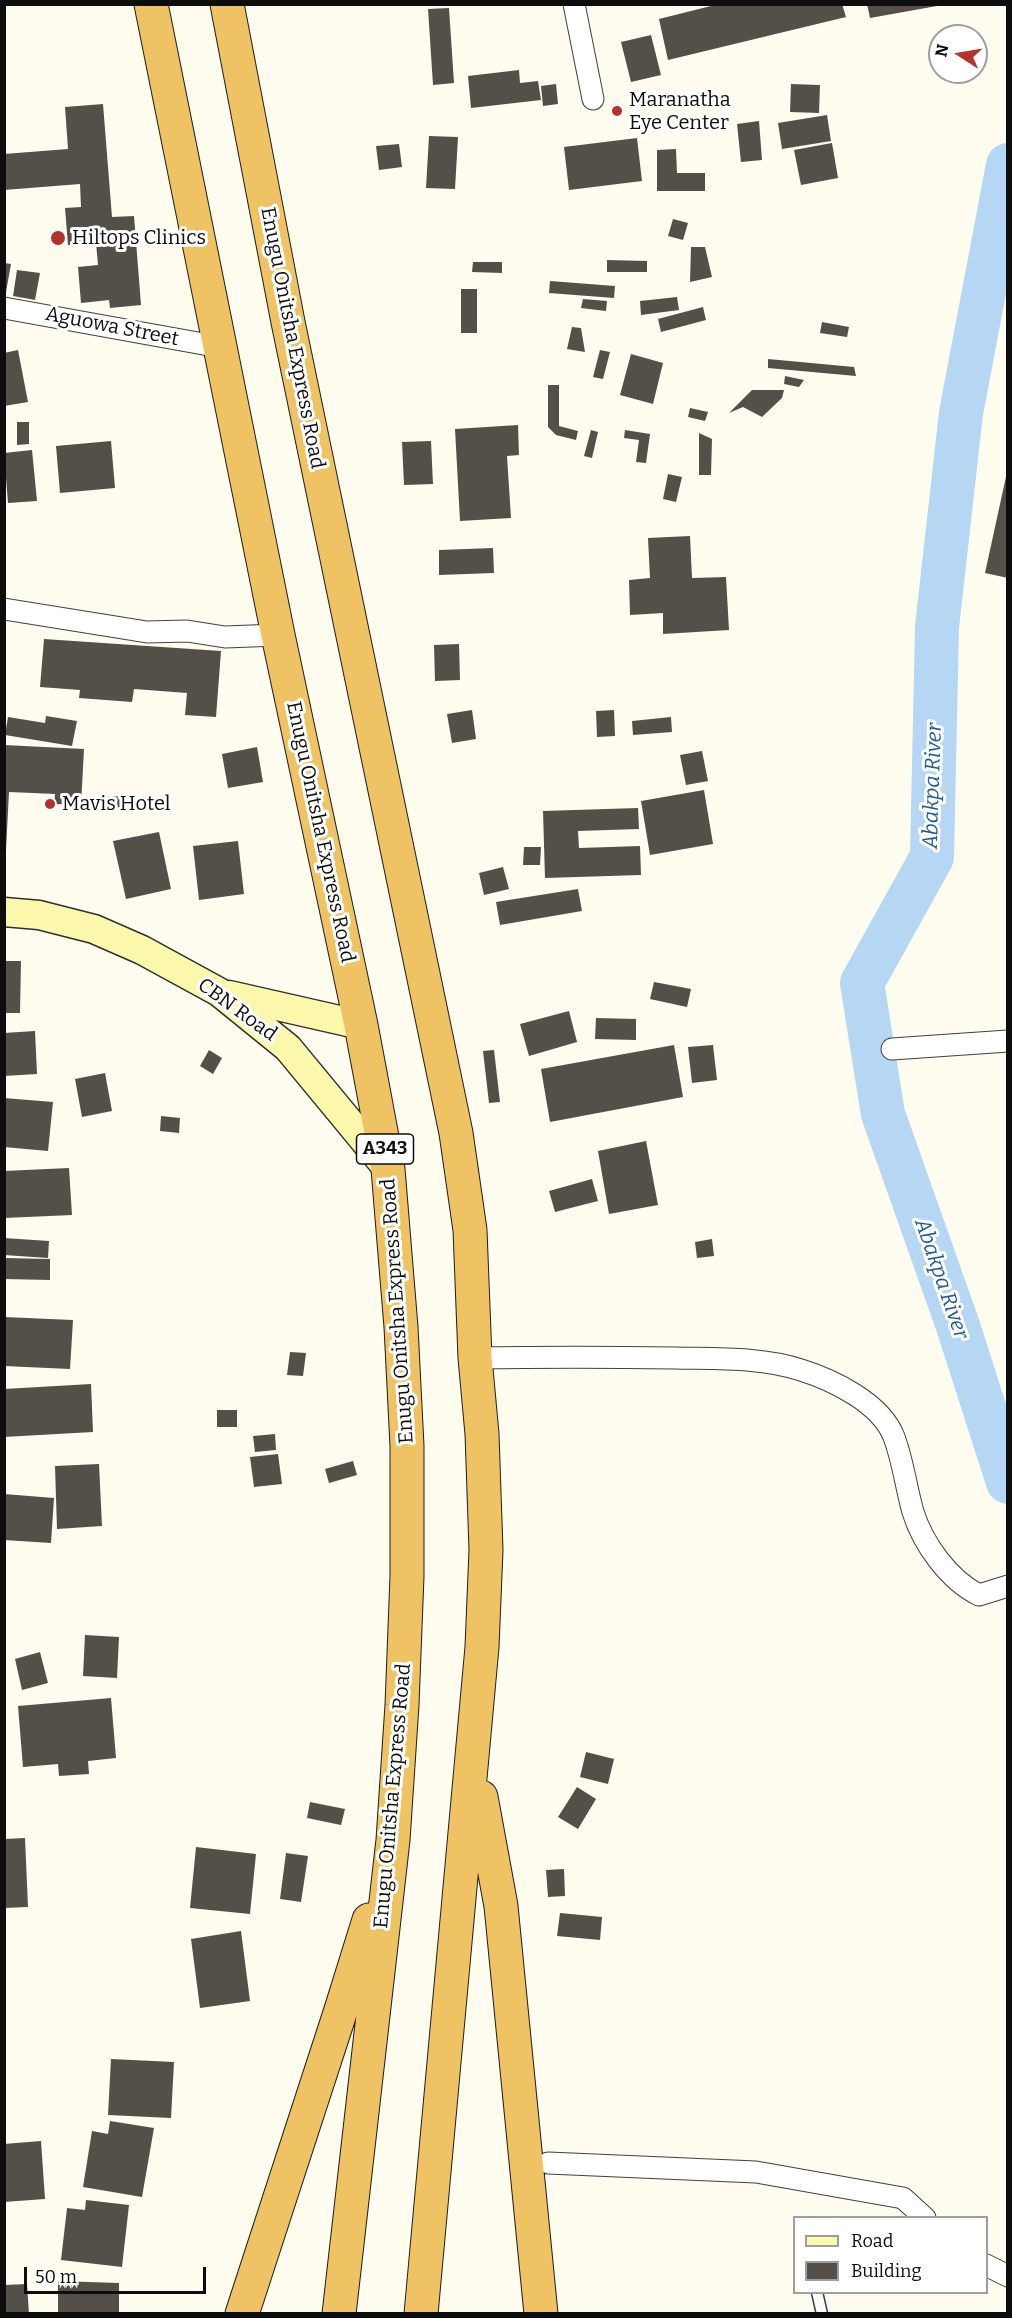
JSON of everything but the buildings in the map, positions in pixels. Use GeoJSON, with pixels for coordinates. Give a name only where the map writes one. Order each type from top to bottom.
{"type":"FeatureCollection","features":[{"type":"Feature","properties":{"kind":"highway","name":"Enugu Onitsha Express Road"},"geometry":{"type":"LineString","coordinates":[[151,4],[278,635],[361,1025],[388,1169],[401,1327],[407,1446],[407,1576],[403,1694],[393,1840],[339,2313]]}},
{"type":"Feature","properties":{"kind":"highway","name":"Enugu Onitsha Express Road"},"geometry":{"type":"LineString","coordinates":[[227,4],[297,368],[456,1133],[470,1230],[486,1550],[482,1647],[421,2313]]}},
{"type":"Feature","properties":{"kind":"highway"},"geometry":{"type":"LineString","coordinates":[[473,1757],[501,1906],[541,2313]]}},
{"type":"Feature","properties":{"kind":"highway"},"geometry":{"type":"LineString","coordinates":[[242,2313],[340,2013],[393,1840]]}},
{"type":"Feature","properties":{"kind":"main road","name":"CBN Road"},"geometry":{"type":"LineString","coordinates":[[4,912],[39,915],[94,929],[142,950],[219,992],[288,1048],[388,1169]]}},
{"type":"Feature","properties":{"kind":"main road"},"geometry":{"type":"LineString","coordinates":[[219,992],[296,1012],[361,1025]]}},
{"type":"Feature","properties":{"kind":"street"},"geometry":{"type":"LineString","coordinates":[[574,4],[593,99]]}},
{"type":"Feature","properties":{"kind":"street","name":"Aguowa Street"},"geometry":{"type":"LineString","coordinates":[[4,308],[220,347]]}},
{"type":"Feature","properties":{"kind":"street"},"geometry":{"type":"LineString","coordinates":[[4,609],[147,632],[187,631],[225,637],[278,635]]}},
{"type":"Feature","properties":{"kind":"street"},"geometry":{"type":"LineString","coordinates":[[892,1049],[1008,1041]]}},
{"type":"Feature","properties":{"kind":"street"},"geometry":{"type":"LineString","coordinates":[[475,1359],[556,1356],[752,1360],[800,1369],[831,1382],[856,1395],[886,1423],[894,1435],[914,1514],[931,1549],[956,1580],[965,1589],[979,1595],[1008,1586]]}},
{"type":"Feature","properties":{"kind":"street"},"geometry":{"type":"LineString","coordinates":[[548,2163],[756,2172],[903,2198],[923,2216]]}},
{"type":"Feature","properties":{"kind":"street"},"geometry":{"type":"LineString","coordinates":[[988,2266],[1008,2276]]}},
{"type":"Feature","properties":{"kind":"lane"},"geometry":{"type":"LineString","coordinates":[[817,2294],[822,2313]]}},
{"type":"Feature","properties":{"kind":"waterway","name":"Abakpa River"},"geometry":{"type":"LineString","coordinates":[[1008,165],[961,413],[937,627],[932,857],[862,983],[883,1114],[958,1326],[1008,1482]]}},
{"type":"Feature","properties":{"kind":"place","name":"Maranatha Eye Center"},"geometry":{"type":"Point","coordinates":[617,111]}},
{"type":"Feature","properties":{"kind":"place","name":"Hiltops Clinics"},"geometry":{"type":"Point","coordinates":[58,238]}},
{"type":"Feature","properties":{"kind":"place","name":"Mavis Hotel"},"geometry":{"type":"Point","coordinates":[50,804]}}]}
